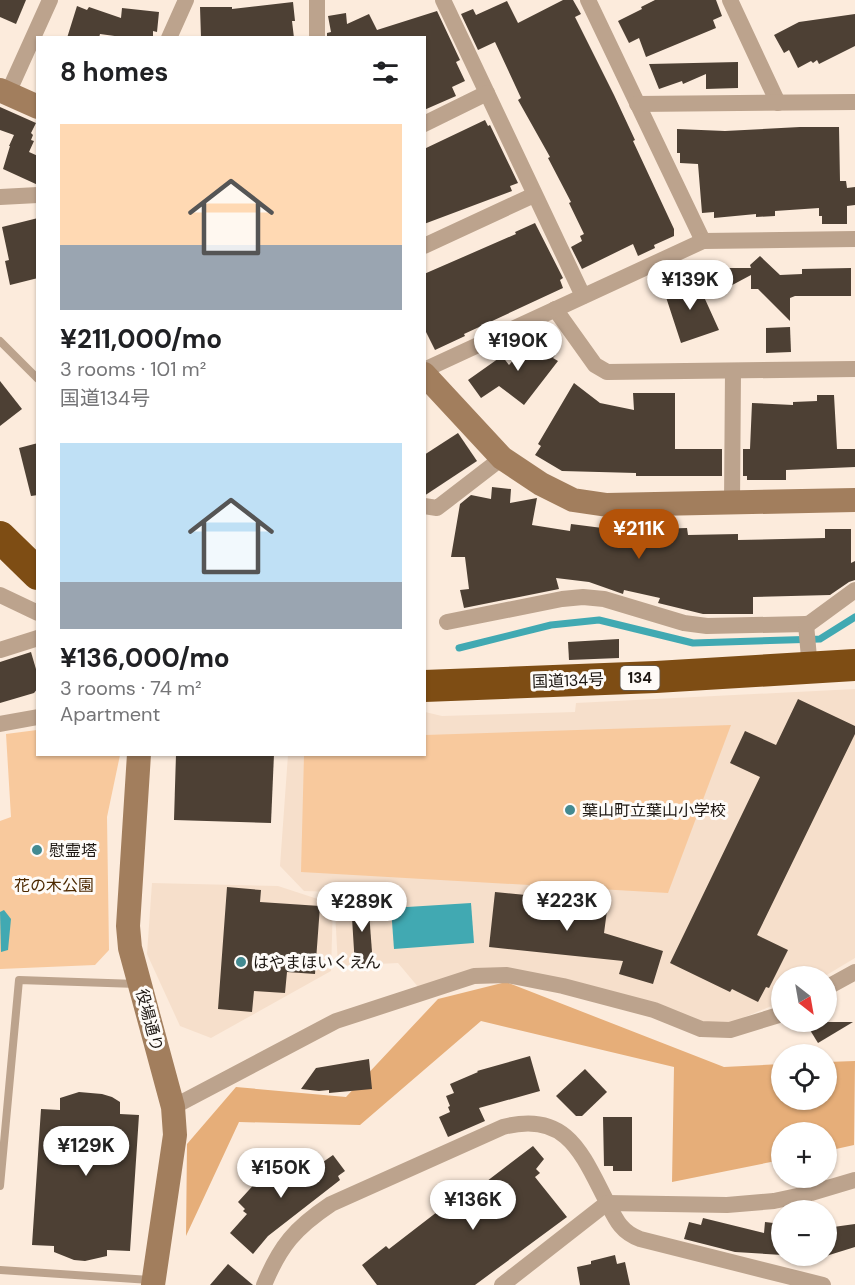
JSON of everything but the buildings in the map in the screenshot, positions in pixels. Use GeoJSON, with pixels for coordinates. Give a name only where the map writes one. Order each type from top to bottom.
{"type":"FeatureCollection","features":[{"type":"Feature","properties":{"kind":"highway"},"geometry":{"type":"LineString","coordinates":[[0,537],[36,572]]}},
{"type":"Feature","properties":{"kind":"highway","name":"国道134号"},"geometry":{"type":"LineString","coordinates":[[426,686],[810,660],[855,665]]}},
{"type":"Feature","properties":{"kind":"street"},"geometry":{"type":"LineString","coordinates":[[36,106],[4,92],[51,0]]}},
{"type":"Feature","properties":{"kind":"street"},"geometry":{"type":"LineString","coordinates":[[170,36],[186,0]]}},
{"type":"Feature","properties":{"kind":"street"},"geometry":{"type":"LineString","coordinates":[[317,0],[317,36]]}},
{"type":"Feature","properties":{"kind":"street"},"geometry":{"type":"LineString","coordinates":[[443,0],[583,296]]}},
{"type":"Feature","properties":{"kind":"street"},"geometry":{"type":"LineString","coordinates":[[588,0],[703,241]]}},
{"type":"Feature","properties":{"kind":"street"},"geometry":{"type":"LineString","coordinates":[[730,0],[778,103]]}},
{"type":"Feature","properties":{"kind":"street"},"geometry":{"type":"LineString","coordinates":[[426,123],[487,93]]}},
{"type":"Feature","properties":{"kind":"street"},"geometry":{"type":"LineString","coordinates":[[637,105],[855,102]]}},
{"type":"Feature","properties":{"kind":"street"},"geometry":{"type":"LineString","coordinates":[[0,197],[36,195]]}},
{"type":"Feature","properties":{"kind":"street"},"geometry":{"type":"LineString","coordinates":[[426,245],[534,195]]}},
{"type":"Feature","properties":{"kind":"street"},"geometry":{"type":"LineString","coordinates":[[426,371],[703,241],[855,239]]}},
{"type":"Feature","properties":{"kind":"street"},"geometry":{"type":"LineString","coordinates":[[555,309],[595,365],[607,372],[855,369]]}},
{"type":"Feature","properties":{"kind":"street"},"geometry":{"type":"LineString","coordinates":[[732,502],[733,370]]}},
{"type":"Feature","properties":{"kind":"street"},"geometry":{"type":"LineString","coordinates":[[426,374],[502,458],[541,484],[573,500],[607,505],[855,500]]}},
{"type":"Feature","properties":{"kind":"street"},"geometry":{"type":"LineString","coordinates":[[426,506],[437,508],[502,458]]}},
{"type":"Feature","properties":{"kind":"street"},"geometry":{"type":"LineString","coordinates":[[447,622],[562,599],[583,597],[604,599],[684,623],[707,626],[807,626],[855,590]]}},
{"type":"Feature","properties":{"kind":"street"},"geometry":{"type":"LineString","coordinates":[[0,595],[36,612]]}},
{"type":"Feature","properties":{"kind":"street"},"geometry":{"type":"LineString","coordinates":[[807,626],[810,660]]}},
{"type":"Feature","properties":{"kind":"street"},"geometry":{"type":"LineString","coordinates":[[0,650],[36,639]]}},
{"type":"Feature","properties":{"kind":"street"},"geometry":{"type":"LineString","coordinates":[[0,724],[36,717]]}},
{"type":"Feature","properties":{"kind":"street","name":"役場通り"},"geometry":{"type":"LineString","coordinates":[[139,756],[128,926],[130,948],[173,1107],[175,1134],[154,1283]]}},
{"type":"Feature","properties":{"kind":"street"},"geometry":{"type":"LineString","coordinates":[[837,982],[855,972]]}},
{"type":"Feature","properties":{"kind":"street"},"geometry":{"type":"LineString","coordinates":[[173,1107],[336,1021],[474,976],[507,975],[563,986],[654,1010],[701,1029],[730,1030],[771,1018]]}},
{"type":"Feature","properties":{"kind":"street"},"geometry":{"type":"LineString","coordinates":[[264,1285],[288,1239],[307,1220],[330,1204],[503,1127],[523,1121],[550,1126],[568,1137],[583,1157],[616,1220],[628,1234],[640,1239],[823,1285]]}},
{"type":"Feature","properties":{"kind":"street"},"geometry":{"type":"LineString","coordinates":[[502,1285],[607,1203],[727,1205],[774,1201],[855,1180]]}},
{"type":"Feature","properties":{"kind":"lane"},"geometry":{"type":"LineString","coordinates":[[0,341],[36,377]]}},
{"type":"Feature","properties":{"kind":"lane"},"geometry":{"type":"LineString","coordinates":[[0,1186],[19,980],[141,984]]}},
{"type":"Feature","properties":{"kind":"lane"},"geometry":{"type":"LineString","coordinates":[[0,1270],[154,1283]]}},
{"type":"Feature","properties":{"kind":"shaded area","name":"葉山町立葉山小学校"},"geometry":{"type":"Polygon","coordinates":[[[855,689],[855,958],[837,969],[837,966],[771,966],[771,1006],[733,1022],[709,1024],[511,972],[419,988],[398,963],[338,966],[334,892],[304,891],[280,866],[288,756],[426,756],[426,712],[442,716],[575,712],[576,703],[855,689]]]}},
{"type":"Feature","properties":{"kind":"shaded area","name":"はやまほいくえん"},"geometry":{"type":"Polygon","coordinates":[[[152,883],[278,886],[333,904],[331,971],[211,1038],[180,1026],[147,954],[152,883]]]}},
{"type":"Feature","properties":{"kind":"shaded area"},"geometry":{"type":"Polygon","coordinates":[[[506,982],[724,1067],[771,1065],[771,1110],[837,1110],[837,1062],[855,1061],[854,1145],[837,1149],[837,1122],[771,1122],[771,1162],[672,1182],[674,1067],[481,1021],[360,1125],[239,1122],[186,1236],[187,1144],[236,1087],[346,1097],[438,999],[506,982]]]}},
{"type":"Feature","properties":{"kind":"green space"},"geometry":{"type":"Polygon","coordinates":[[[731,725],[668,893],[301,872],[304,756],[426,756],[426,735],[731,725]]]}},
{"type":"Feature","properties":{"kind":"green space","name":"花の木公園"},"geometry":{"type":"Polygon","coordinates":[[[36,730],[36,756],[120,756],[107,817],[109,950],[95,965],[0,969],[0,821],[11,817],[6,734],[36,730]]]}},
{"type":"Feature","properties":{"kind":"water"},"geometry":{"type":"Polygon","coordinates":[[[471,903],[474,943],[394,949],[391,908],[471,903]]]}},
{"type":"Feature","properties":{"kind":"water"},"geometry":{"type":"Polygon","coordinates":[[[4,910],[11,919],[8,950],[1,952],[0,912],[4,910]]]}},
{"type":"Feature","properties":{"kind":"waterway"},"geometry":{"type":"LineString","coordinates":[[459,648],[551,625],[599,620],[693,643],[820,639],[855,617]]}},
{"type":"Feature","properties":{"kind":"place","name":"葉山町立葉山小学校"},"geometry":{"type":"Point","coordinates":[570,810]}},
{"type":"Feature","properties":{"kind":"place","name":"慰霊塔"},"geometry":{"type":"Point","coordinates":[37,850]}},
{"type":"Feature","properties":{"kind":"place","name":"はやまほいくえん"},"geometry":{"type":"Point","coordinates":[241,962]}}]}
